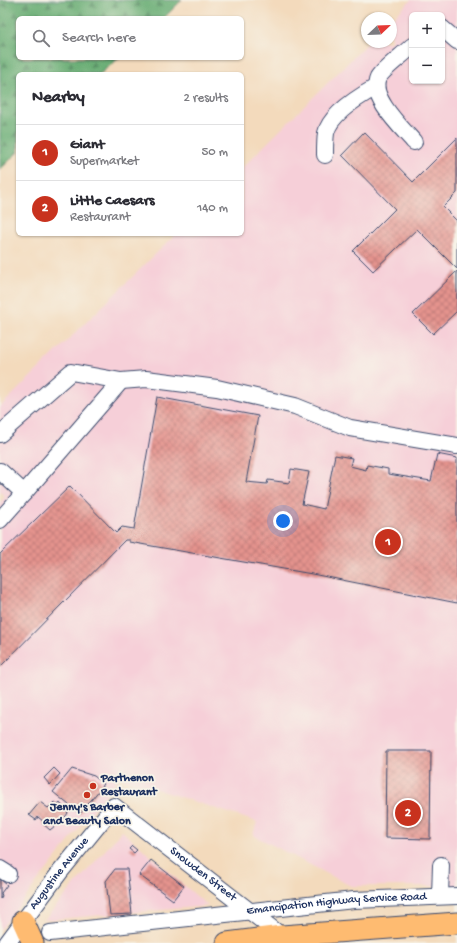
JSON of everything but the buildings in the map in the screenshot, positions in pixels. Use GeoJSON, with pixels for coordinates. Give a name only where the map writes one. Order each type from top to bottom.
{"type":"FeatureCollection","features":[{"type":"Feature","properties":{"kind":"main road"},"geometry":{"type":"LineString","coordinates":[[23,920],[41,938]]}},
{"type":"Feature","properties":{"kind":"main road"},"geometry":{"type":"LineString","coordinates":[[227,943],[287,940],[457,923]]}},
{"type":"Feature","properties":{"kind":"street"},"geometry":{"type":"LineString","coordinates":[[445,31],[457,41]]}},
{"type":"Feature","properties":{"kind":"street"},"geometry":{"type":"LineString","coordinates":[[410,48],[381,75],[376,87],[378,98],[414,142]]}},
{"type":"Feature","properties":{"kind":"street"},"geometry":{"type":"LineString","coordinates":[[324,155],[326,132],[338,115],[357,98],[376,87]]}},
{"type":"Feature","properties":{"kind":"street"},"geometry":{"type":"LineString","coordinates":[[0,434],[71,372],[121,381],[146,379],[217,388],[296,406],[350,428],[457,446]]}},
{"type":"Feature","properties":{"kind":"street"},"geometry":{"type":"LineString","coordinates":[[0,520],[121,381]]}},
{"type":"Feature","properties":{"kind":"street"},"geometry":{"type":"LineString","coordinates":[[0,471],[24,493]]}},
{"type":"Feature","properties":{"kind":"street","name":"Snowden Street"},"geometry":{"type":"LineString","coordinates":[[114,806],[287,940]]}},
{"type":"Feature","properties":{"kind":"street","name":"Augustine Avenue"},"geometry":{"type":"LineString","coordinates":[[5,942],[114,806]]}},
{"type":"Feature","properties":{"kind":"street"},"geometry":{"type":"LineString","coordinates":[[440,896],[441,865]]}},
{"type":"Feature","properties":{"kind":"street","name":"Emancipation Highway Service Road"},"geometry":{"type":"LineString","coordinates":[[41,938],[248,911],[354,900],[457,896]]}},
{"type":"Feature","properties":{"kind":"shaded area"},"geometry":{"type":"Polygon","coordinates":[[[411,0],[457,0],[457,886],[351,886],[253,835],[257,822],[119,777],[0,930],[0,502],[5,497],[0,491],[0,407],[174,236],[244,236],[244,166],[363,48],[397,48],[397,14],[411,0]]]}},
{"type":"Feature","properties":{"kind":"shaded area"},"geometry":{"type":"Polygon","coordinates":[[[122,831],[208,906],[44,920],[122,831]]]}},
{"type":"Feature","properties":{"kind":"green space"},"geometry":{"type":"Polygon","coordinates":[[[0,0],[182,0],[166,16],[16,16],[16,60],[117,60],[102,72],[16,72],[16,154],[0,170],[0,0]]]}},
{"type":"Feature","properties":{"kind":"place","name":"Giant"},"geometry":{"type":"Point","coordinates":[388,542]}},
{"type":"Feature","properties":{"kind":"place","name":"Parthenon Restaurant"},"geometry":{"type":"Point","coordinates":[93,786]}},
{"type":"Feature","properties":{"kind":"place","name":"Jenny's Barber and Beauty Salon"},"geometry":{"type":"Point","coordinates":[87,795]}},
{"type":"Feature","properties":{"kind":"place","name":"Little Caesars"},"geometry":{"type":"Point","coordinates":[408,813]}}]}
